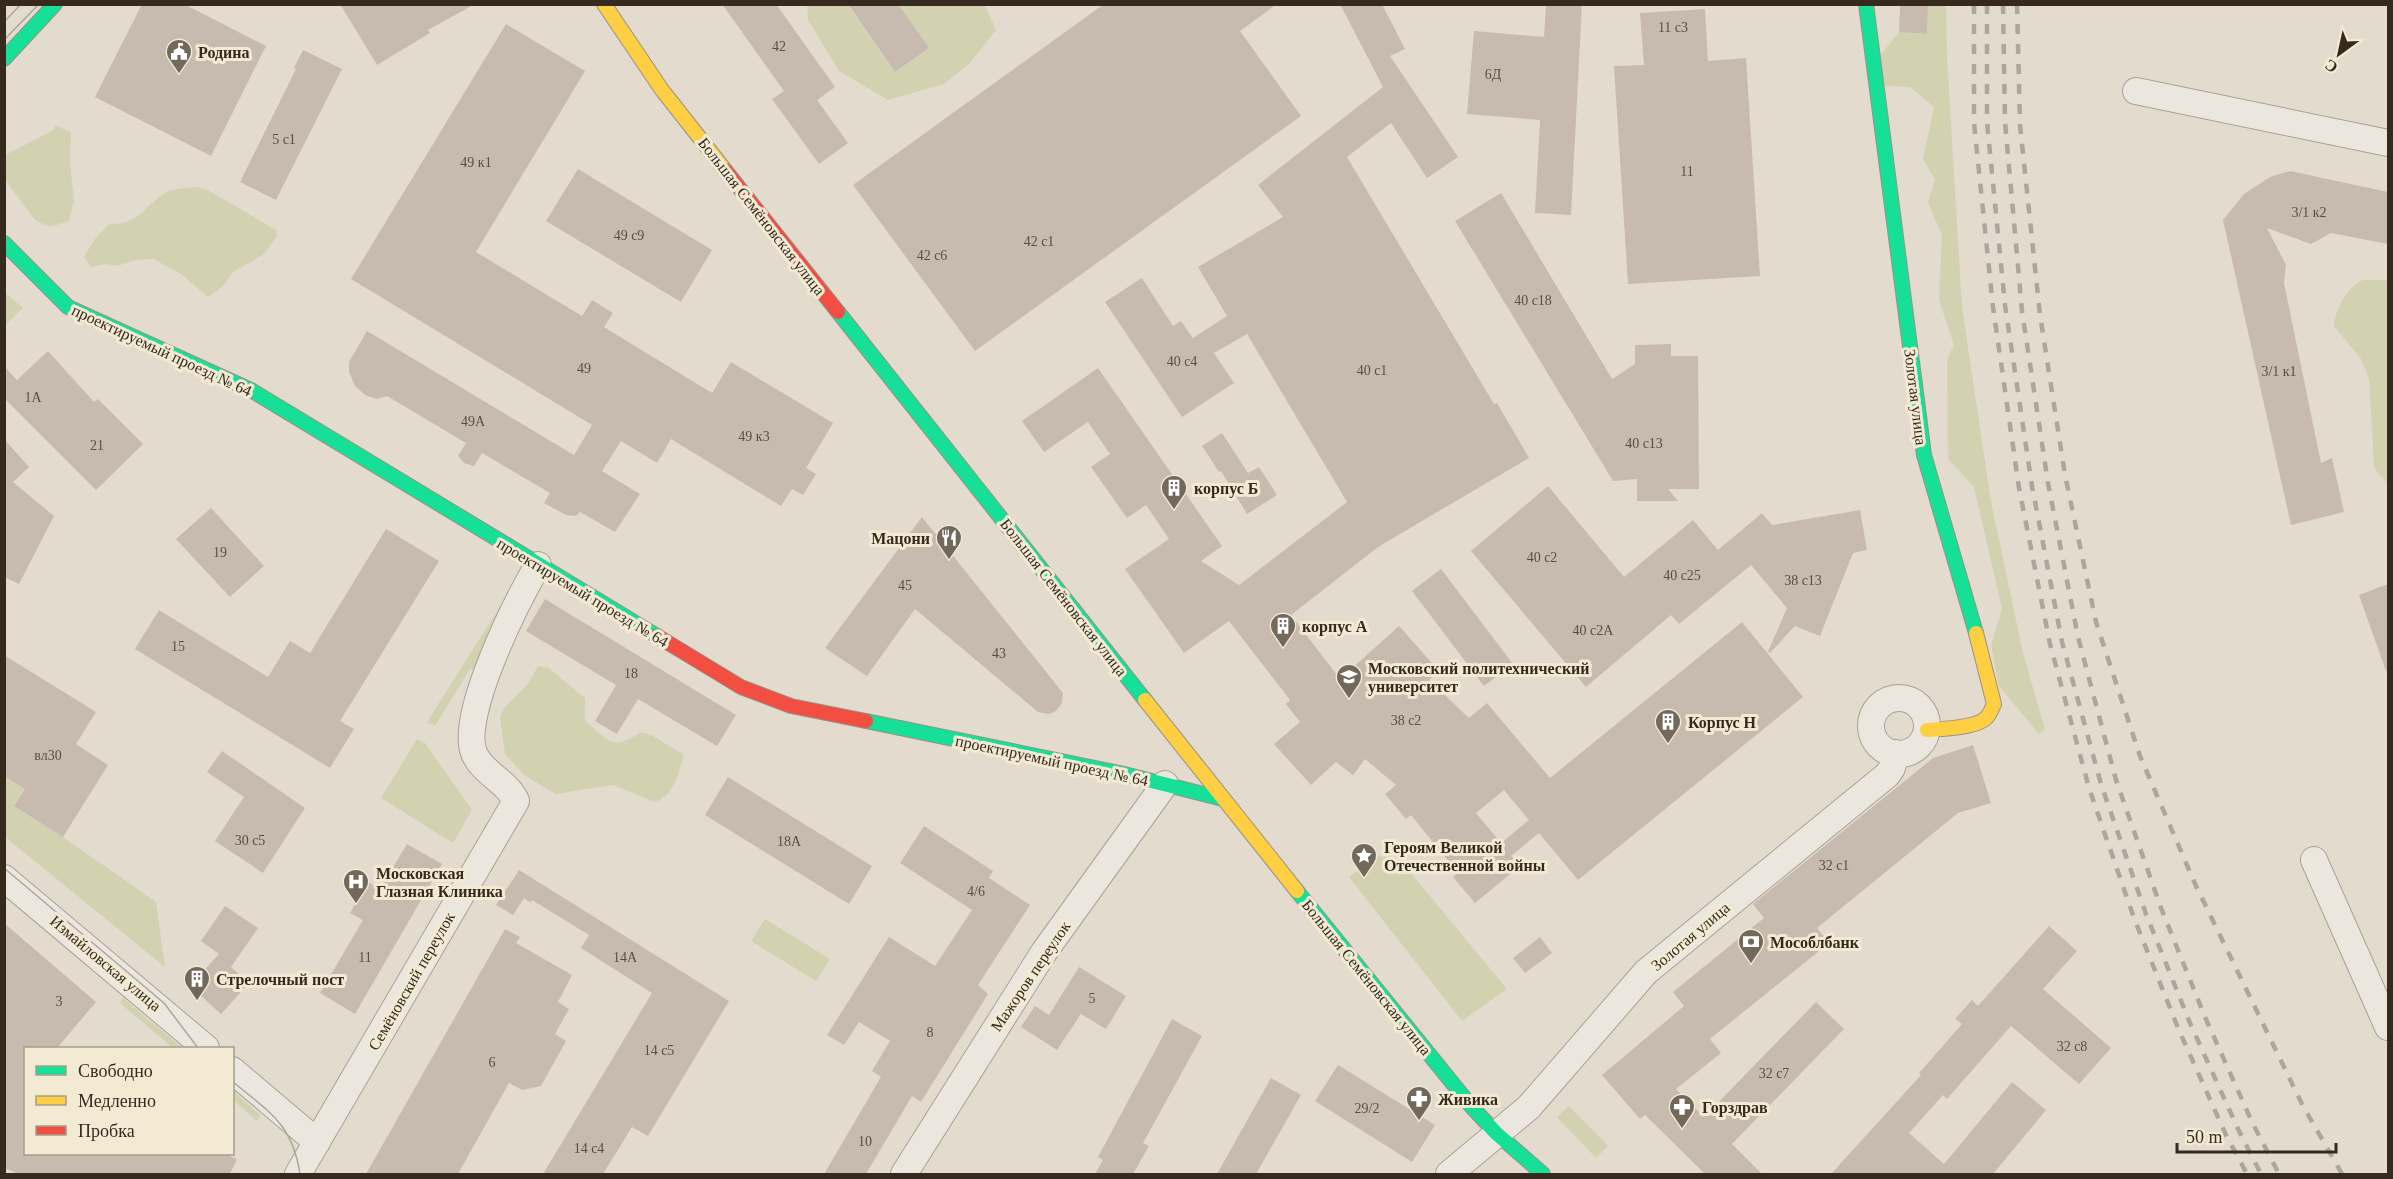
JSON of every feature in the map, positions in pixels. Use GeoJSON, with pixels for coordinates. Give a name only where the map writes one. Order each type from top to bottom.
{"type":"FeatureCollection","features":[{"type":"Feature","properties":{"kind":"street"},"geometry":{"type":"LineString","coordinates":[[4,59],[55,4]]}},
{"type":"Feature","properties":{"kind":"street","name":"Большая Семёновская улица"},"geometry":{"type":"LineString","coordinates":[[604,4],[662,90],[1223,799],[1471,1106],[1496,1133],[1543,1174]]}},
{"type":"Feature","properties":{"kind":"street","name":"Золотая улица"},"geometry":{"type":"LineString","coordinates":[[1866,4],[1924,455],[1994,704],[1987,718],[1980,722],[1950,729],[1927,730]]}},
{"type":"Feature","properties":{"kind":"street"},"geometry":{"type":"LineString","coordinates":[[2136,91],[2388,143]]}},
{"type":"Feature","properties":{"kind":"street","name":"проектируемый проезд № 64"},"geometry":{"type":"LineString","coordinates":[[4,243],[68,307],[251,390],[718,675],[758,694],[791,705],[1165,784],[1223,799]]}},
{"type":"Feature","properties":{"kind":"street","name":"Семёновский переулок"},"geometry":{"type":"LineString","coordinates":[[298,1174],[516,801],[513,794],[487,771],[474,755],[470,737],[475,709],[505,629],[538,565]]}},
{"type":"Feature","properties":{"kind":"street"},"geometry":{"type":"LineString","coordinates":[[1899,698],[1917,704],[1923,712],[1927,730],[1923,740],[1916,748],[1907,753],[1896,753],[1878,744],[1872,735],[1871,724],[1880,706],[1889,700],[1899,698]]}},
{"type":"Feature","properties":{"kind":"street","name":"Золотая улица"},"geometry":{"type":"LineString","coordinates":[[1449,1174],[1529,1107],[1646,972],[1887,775],[1892,768],[1896,753]]}},
{"type":"Feature","properties":{"kind":"street","name":"Мажоров переулок"},"geometry":{"type":"LineString","coordinates":[[904,1174],[1038,961],[1165,784]]}},
{"type":"Feature","properties":{"kind":"street"},"geometry":{"type":"LineString","coordinates":[[2314,860],[2388,1028]]}},
{"type":"Feature","properties":{"kind":"street","name":"Измайловская улица"},"geometry":{"type":"LineString","coordinates":[[4,878],[206,1047]]}},
{"type":"Feature","properties":{"kind":"street"},"geometry":{"type":"LineString","coordinates":[[234,1072],[317,1142]]}},
{"type":"Feature","properties":{"kind":"green space"},"geometry":{"type":"Polygon","coordinates":[[[807,5],[855,5],[850,8],[895,72],[929,48],[898,5],[985,5],[996,30],[970,63],[944,84],[888,100],[839,71],[808,20],[807,5]]]}},
{"type":"Feature","properties":{"kind":"green space"},"geometry":{"type":"Polygon","coordinates":[[[1928,5],[1946,5],[1962,307],[1991,502],[2023,653],[2045,730],[2039,734],[1999,686],[1991,645],[2002,609],[1974,487],[1948,459],[1947,359],[1954,345],[1939,300],[1942,235],[1928,203],[1935,180],[1923,159],[1934,107],[1910,87],[1885,86],[1879,57],[1899,32],[1927,34],[1928,5]]]}},
{"type":"Feature","properties":{"kind":"green space"},"geometry":{"type":"Polygon","coordinates":[[[55,125],[71,133],[70,163],[74,201],[69,221],[50,227],[35,220],[5,180],[5,155],[54,130],[55,125]]]}},
{"type":"Feature","properties":{"kind":"green space"},"geometry":{"type":"Polygon","coordinates":[[[197,187],[208,190],[276,230],[277,236],[264,254],[233,272],[223,286],[208,297],[181,274],[154,259],[136,260],[117,266],[106,264],[91,267],[84,257],[94,240],[109,224],[134,218],[168,191],[197,187]]]}},
{"type":"Feature","properties":{"kind":"green space"},"geometry":{"type":"Polygon","coordinates":[[[2363,280],[2388,280],[2387,482],[2374,466],[2369,379],[2361,359],[2334,326],[2343,299],[2363,280]]]}},
{"type":"Feature","properties":{"kind":"green space"},"geometry":{"type":"Polygon","coordinates":[[[4,292],[23,308],[5,326],[4,326],[4,292]]]}},
{"type":"Feature","properties":{"kind":"green space"},"geometry":{"type":"Polygon","coordinates":[[[503,602],[477,672],[470,669],[435,726],[427,722],[503,602]]]}},
{"type":"Feature","properties":{"kind":"green space"},"geometry":{"type":"Polygon","coordinates":[[[538,666],[549,668],[585,698],[585,721],[606,739],[612,742],[624,741],[642,732],[684,755],[675,783],[662,799],[655,802],[613,785],[556,794],[524,775],[505,754],[500,717],[505,707],[528,684],[538,666]]]}},
{"type":"Feature","properties":{"kind":"green space"},"geometry":{"type":"Polygon","coordinates":[[[417,739],[425,743],[472,810],[453,843],[381,798],[417,739]]]}},
{"type":"Feature","properties":{"kind":"green space"},"geometry":{"type":"Polygon","coordinates":[[[4,776],[25,789],[14,806],[156,902],[165,967],[5,837],[4,776]]]}},
{"type":"Feature","properties":{"kind":"green space"},"geometry":{"type":"Polygon","coordinates":[[[1378,856],[1394,858],[1404,865],[1507,989],[1462,1021],[1349,877],[1378,856]]]}},
{"type":"Feature","properties":{"kind":"green space"},"geometry":{"type":"Polygon","coordinates":[[[765,919],[830,959],[816,981],[751,941],[765,919]]]}},
{"type":"Feature","properties":{"kind":"green space"},"geometry":{"type":"Polygon","coordinates":[[[123,998],[181,1047],[172,1047],[120,1003],[123,998]]]}},
{"type":"Feature","properties":{"kind":"green space"},"geometry":{"type":"Polygon","coordinates":[[[234,1092],[261,1116],[257,1121],[234,1101],[234,1092]]]}},
{"type":"Feature","properties":{"kind":"green space"},"geometry":{"type":"Polygon","coordinates":[[[1569,1106],[1608,1146],[1596,1158],[1557,1117],[1569,1106]]]}},
{"type":"Feature","properties":{"kind":"building","name":"Родина"},"geometry":{"type":"Polygon","coordinates":[[[142,4],[184,4],[266,46],[211,156],[95,97],[142,4]]]}},
{"type":"Feature","properties":{"kind":"building"},"geometry":{"type":"Polygon","coordinates":[[[340,4],[475,4],[428,30],[430,33],[377,65],[340,4]]]}},
{"type":"Feature","properties":{"kind":"building"},"geometry":{"type":"Polygon","coordinates":[[[722,4],[776,4],[835,87],[817,100],[848,143],[819,164],[772,99],[784,91],[722,4]]]}},
{"type":"Feature","properties":{"kind":"building"},"geometry":{"type":"Polygon","coordinates":[[[848,4],[898,4],[929,48],[895,72],[848,4]]]}},
{"type":"Feature","properties":{"kind":"building"},"geometry":{"type":"Polygon","coordinates":[[[1104,4],[1277,4],[1240,31],[1301,116],[975,351],[853,185],[1104,4]]]}},
{"type":"Feature","properties":{"kind":"building"},"geometry":{"type":"Polygon","coordinates":[[[1340,4],[1382,4],[1405,49],[1390,56],[1458,157],[1427,178],[1391,123],[1347,157],[1494,404],[1497,403],[1529,458],[1378,547],[1291,615],[1340,679],[1399,626],[1439,671],[1429,680],[1469,718],[1487,703],[1550,778],[1742,622],[1803,697],[1578,880],[1539,833],[1511,856],[1520,866],[1475,903],[1453,877],[1458,873],[1411,815],[1406,819],[1385,794],[1396,785],[1365,759],[1353,775],[1336,762],[1311,785],[1274,744],[1300,722],[1286,704],[1290,700],[1229,621],[1184,653],[1125,569],[1169,539],[1146,505],[1127,518],[1091,467],[1110,454],[1088,422],[1044,452],[1022,421],[1098,368],[1222,546],[1201,561],[1239,585],[1347,502],[1247,334],[1214,353],[1234,383],[1182,417],[1105,302],[1142,278],[1173,326],[1181,321],[1193,338],[1227,316],[1198,267],[1283,217],[1258,185],[1383,87],[1340,4]],[[1504,790],[1476,813],[1501,843],[1529,820],[1504,790]]]}},
{"type":"Feature","properties":{"kind":"building"},"geometry":{"type":"Polygon","coordinates":[[[1546,4],[1582,4],[1571,215],[1535,213],[1540,120],[1467,114],[1474,31],[1544,37],[1546,4]]]}},
{"type":"Feature","properties":{"kind":"building"},"geometry":{"type":"Polygon","coordinates":[[[1900,4],[1928,4],[1927,34],[1899,32],[1900,4]]]}},
{"type":"Feature","properties":{"kind":"building"},"geometry":{"type":"Polygon","coordinates":[[[1705,9],[1708,61],[1746,58],[1760,276],[1628,284],[1614,66],[1644,65],[1640,13],[1705,9]]]}},
{"type":"Feature","properties":{"kind":"building"},"geometry":{"type":"Polygon","coordinates":[[[506,24],[585,71],[476,252],[582,316],[592,300],[613,313],[604,327],[712,393],[731,362],[833,423],[806,468],[816,474],[803,495],[792,489],[781,506],[671,439],[657,463],[621,441],[602,471],[640,494],[615,532],[580,512],[576,516],[566,515],[544,503],[550,493],[482,453],[474,466],[464,463],[458,456],[466,443],[387,396],[377,399],[365,395],[355,386],[349,372],[349,362],[367,331],[574,455],[592,425],[351,279],[506,24]]]}},
{"type":"Feature","properties":{"kind":"building"},"geometry":{"type":"Polygon","coordinates":[[[303,50],[342,69],[276,200],[240,182],[296,69],[294,68],[303,50]]]}},
{"type":"Feature","properties":{"kind":"building"},"geometry":{"type":"Polygon","coordinates":[[[578,169],[712,250],[681,302],[546,221],[578,169]]]}},
{"type":"Feature","properties":{"kind":"building"},"geometry":{"type":"Polygon","coordinates":[[[2290,171],[2388,192],[2388,244],[2331,233],[2311,244],[2267,228],[2286,265],[2284,283],[2321,463],[2332,458],[2344,512],[2291,525],[2223,220],[2244,194],[2270,177],[2290,171]]]}},
{"type":"Feature","properties":{"kind":"building"},"geometry":{"type":"Polygon","coordinates":[[[1501,193],[1612,379],[1635,364],[1635,345],[1671,344],[1671,356],[1698,356],[1699,489],[1668,489],[1678,501],[1637,501],[1637,479],[1613,481],[1455,221],[1501,193]]]}},
{"type":"Feature","properties":{"kind":"building"},"geometry":{"type":"Polygon","coordinates":[[[48,351],[94,402],[98,399],[143,444],[96,490],[4,398],[4,366],[17,380],[48,351]]]}},
{"type":"Feature","properties":{"kind":"building"},"geometry":{"type":"Polygon","coordinates":[[[1222,433],[1248,473],[1259,467],[1277,495],[1247,514],[1221,471],[1219,472],[1202,446],[1222,433]]]}},
{"type":"Feature","properties":{"kind":"building"},"geometry":{"type":"Polygon","coordinates":[[[4,439],[29,467],[13,482],[54,516],[19,584],[4,577],[4,439]]]}},
{"type":"Feature","properties":{"kind":"building"},"geometry":{"type":"Polygon","coordinates":[[[1548,486],[1624,577],[1693,520],[1718,550],[1762,513],[1772,525],[1860,510],[1867,550],[1853,553],[1820,636],[1795,626],[1770,653],[1768,652],[1787,608],[1751,565],[1679,624],[1671,615],[1586,687],[1471,551],[1548,486]]]}},
{"type":"Feature","properties":{"kind":"building"},"geometry":{"type":"Polygon","coordinates":[[[211,508],[264,566],[230,597],[176,539],[211,508]]]}},
{"type":"Feature","properties":{"kind":"building"},"geometry":{"type":"Polygon","coordinates":[[[922,517],[1063,693],[1062,703],[1056,711],[1049,714],[1038,712],[915,609],[867,676],[825,648],[922,517]]]}},
{"type":"Feature","properties":{"kind":"building"},"geometry":{"type":"Polygon","coordinates":[[[386,529],[439,561],[340,721],[354,729],[330,768],[135,649],[159,610],[268,677],[290,641],[310,653],[386,529]]]}},
{"type":"Feature","properties":{"kind":"building"},"geometry":{"type":"Polygon","coordinates":[[[1441,569],[1513,664],[1484,686],[1412,591],[1441,569]]]}},
{"type":"Feature","properties":{"kind":"building"},"geometry":{"type":"Polygon","coordinates":[[[2388,584],[2388,671],[2386,671],[2359,595],[2388,584]]]}},
{"type":"Feature","properties":{"kind":"building"},"geometry":{"type":"Polygon","coordinates":[[[545,599],[736,715],[717,746],[638,699],[617,734],[595,721],[616,685],[526,631],[545,599]]]}},
{"type":"Feature","properties":{"kind":"building"},"geometry":{"type":"Polygon","coordinates":[[[4,655],[96,712],[76,744],[108,765],[63,837],[14,806],[25,789],[4,776],[4,655]]]}},
{"type":"Feature","properties":{"kind":"building"},"geometry":{"type":"Polygon","coordinates":[[[1973,745],[1991,803],[1958,813],[1817,928],[1829,943],[1710,1039],[1721,1053],[1676,1089],[1704,1117],[1816,1002],[1844,1029],[1732,1144],[1762,1174],[1705,1174],[1645,1115],[1640,1119],[1602,1075],[1684,1006],[1673,992],[1764,918],[1753,904],[1933,758],[1973,745]]]}},
{"type":"Feature","properties":{"kind":"building"},"geometry":{"type":"Polygon","coordinates":[[[222,751],[305,808],[263,873],[215,841],[244,797],[207,772],[222,751]]]}},
{"type":"Feature","properties":{"kind":"building"},"geometry":{"type":"Polygon","coordinates":[[[728,777],[872,866],[849,904],[705,815],[728,777]]]}},
{"type":"Feature","properties":{"kind":"building"},"geometry":{"type":"Polygon","coordinates":[[[924,826],[993,871],[989,878],[1030,905],[978,985],[988,994],[921,1102],[912,1096],[866,1174],[824,1174],[881,1077],[872,1071],[890,1041],[859,1022],[844,1045],[827,1035],[889,937],[935,966],[972,910],[900,863],[924,826]]]}},
{"type":"Feature","properties":{"kind":"building"},"geometry":{"type":"Polygon","coordinates":[[[407,844],[442,864],[355,1014],[320,993],[363,920],[350,913],[368,882],[380,889],[407,844]]]}},
{"type":"Feature","properties":{"kind":"building"},"geometry":{"type":"Polygon","coordinates":[[[519,870],[729,1001],[648,1136],[632,1127],[603,1174],[543,1174],[652,993],[581,948],[589,935],[532,900],[531,903],[524,898],[513,915],[496,905],[519,870]]]}},
{"type":"Feature","properties":{"kind":"building"},"geometry":{"type":"Polygon","coordinates":[[[225,906],[258,928],[231,967],[249,983],[221,1014],[190,986],[219,954],[201,941],[225,906]]]}},
{"type":"Feature","properties":{"kind":"building"},"geometry":{"type":"Polygon","coordinates":[[[4,923],[96,1002],[58,1047],[24,1047],[24,1155],[227,1155],[237,1159],[230,1174],[19,1174],[4,1168],[4,923]]]}},
{"type":"Feature","properties":{"kind":"building"},"geometry":{"type":"Polygon","coordinates":[[[2049,926],[2077,951],[2043,989],[2111,1048],[2079,1084],[2011,1026],[1947,1099],[1943,1095],[1909,1133],[1944,1164],[2012,1082],[2046,1110],[1993,1174],[1831,1174],[1921,1075],[1919,1073],[1962,1024],[1955,1019],[1972,1000],[1978,1006],[2049,926]]]}},
{"type":"Feature","properties":{"kind":"building"},"geometry":{"type":"Polygon","coordinates":[[[505,929],[520,937],[516,943],[572,975],[558,1002],[569,1009],[555,1034],[566,1041],[541,1086],[522,1090],[509,1083],[458,1174],[366,1174],[505,929]]]}},
{"type":"Feature","properties":{"kind":"building"},"geometry":{"type":"Polygon","coordinates":[[[1540,937],[1552,953],[1525,973],[1513,958],[1540,937]]]}},
{"type":"Feature","properties":{"kind":"building"},"geometry":{"type":"Polygon","coordinates":[[[1079,967],[1126,996],[1106,1029],[1081,1014],[1057,1050],[1021,1027],[1035,1006],[1049,1015],[1079,967]]]}},
{"type":"Feature","properties":{"kind":"building"},"geometry":{"type":"Polygon","coordinates":[[[1172,1019],[1202,1036],[1143,1143],[1149,1146],[1133,1174],[1095,1174],[1103,1160],[1098,1157],[1172,1019]]]}},
{"type":"Feature","properties":{"kind":"building"},"geometry":{"type":"Polygon","coordinates":[[[1338,1065],[1435,1125],[1412,1162],[1315,1101],[1338,1065]]]}},
{"type":"Feature","properties":{"kind":"building"},"geometry":{"type":"Polygon","coordinates":[[[1271,1078],[1301,1095],[1256,1174],[1217,1174],[1271,1078]]]}},
{"type":"Feature","properties":{"kind":"tram line"},"geometry":{"type":"LineString","coordinates":[[4,22],[21,4]]}},
{"type":"Feature","properties":{"kind":"tram line"},"geometry":{"type":"LineString","coordinates":[[4,40],[39,4]]}},
{"type":"Feature","properties":{"kind":"tram line"},"geometry":{"type":"LineString","coordinates":[[4,868],[164,1003],[197,1047]]}},
{"type":"Feature","properties":{"kind":"tram line"},"geometry":{"type":"LineString","coordinates":[[234,1083],[268,1111],[285,1131],[291,1142],[300,1174]]}},
{"type":"Feature","properties":{"kind":"railway"},"geometry":{"type":"LineString","coordinates":[[1974,4],[1974,123],[1993,307],[2019,488],[2050,644],[2089,788],[2134,918],[2178,1028],[2226,1135],[2247,1174]]}},
{"type":"Feature","properties":{"kind":"railway"},"geometry":{"type":"LineString","coordinates":[[1987,4],[1987,122],[2005,305],[2032,486],[2062,642],[2101,784],[2146,914],[2190,1023],[2261,1174]]}},
{"type":"Feature","properties":{"kind":"railway"},"geometry":{"type":"LineString","coordinates":[[2003,4],[2005,122],[2022,311],[2048,483],[2078,637],[2116,780],[2161,908],[2205,1017],[2252,1122],[2279,1174]]}},
{"type":"Feature","properties":{"kind":"railway"},"geometry":{"type":"LineString","coordinates":[[2017,4],[2020,125],[2040,315],[2065,475],[2096,622],[2140,756],[2196,886],[2303,1106],[2342,1174]]}},
{"type":"Feature","properties":{"kind":"traffic: fast"},"geometry":{"type":"LineString","coordinates":[[4,59],[55,4]]}},
{"type":"Feature","properties":{"kind":"traffic: fast"},"geometry":{"type":"LineString","coordinates":[[1866,4],[1924,455],[1976,633]]}},
{"type":"Feature","properties":{"kind":"traffic: fast"},"geometry":{"type":"LineString","coordinates":[[4,243],[68,307],[251,390],[657,636]]}},
{"type":"Feature","properties":{"kind":"traffic: fast"},"geometry":{"type":"LineString","coordinates":[[838,312],[1145,700]]}},
{"type":"Feature","properties":{"kind":"traffic: fast"},"geometry":{"type":"LineString","coordinates":[[866,721],[1124,774],[1223,799]]}},
{"type":"Feature","properties":{"kind":"traffic: fast"},"geometry":{"type":"LineString","coordinates":[[1297,891],[1471,1106],[1496,1133],[1543,1174]]}},
{"type":"Feature","properties":{"kind":"traffic: slow"},"geometry":{"type":"LineString","coordinates":[[604,4],[662,90],[725,170]]}},
{"type":"Feature","properties":{"kind":"traffic: slow"},"geometry":{"type":"LineString","coordinates":[[1927,730],[1976,724],[1990,713],[1994,704],[1976,633]]}},
{"type":"Feature","properties":{"kind":"traffic: slow"},"geometry":{"type":"LineString","coordinates":[[1145,700],[1297,891]]}},
{"type":"Feature","properties":{"kind":"traffic: jam"},"geometry":{"type":"LineString","coordinates":[[725,170],[838,312]]}},
{"type":"Feature","properties":{"kind":"traffic: jam"},"geometry":{"type":"LineString","coordinates":[[657,636],[741,687],[791,706],[866,721]]}},
{"type":"Feature","properties":{"kind":"place","name":"Родина"},"geometry":{"type":"Point","coordinates":[179,75]}},
{"type":"Feature","properties":{"kind":"place","name":"корпус Б"},"geometry":{"type":"Point","coordinates":[1174,511]}},
{"type":"Feature","properties":{"kind":"place","name":"Мацони"},"geometry":{"type":"Point","coordinates":[949,561]}},
{"type":"Feature","properties":{"kind":"place","name":"корпус А"},"geometry":{"type":"Point","coordinates":[1283,649]}},
{"type":"Feature","properties":{"kind":"place","name":"Московский политехнический университет"},"geometry":{"type":"Point","coordinates":[1349,700]}},
{"type":"Feature","properties":{"kind":"place","name":"Корпус Н"},"geometry":{"type":"Point","coordinates":[1668,745]}},
{"type":"Feature","properties":{"kind":"place","name":"Героям Великой Отечественной войны"},"geometry":{"type":"Point","coordinates":[1364,879]}},
{"type":"Feature","properties":{"kind":"place","name":"Московская Глазная Клиника"},"geometry":{"type":"Point","coordinates":[356,905]}},
{"type":"Feature","properties":{"kind":"place","name":"Мособлбанк"},"geometry":{"type":"Point","coordinates":[1751,965]}},
{"type":"Feature","properties":{"kind":"place","name":"Стрелочный пост"},"geometry":{"type":"Point","coordinates":[197,1002]}},
{"type":"Feature","properties":{"kind":"place","name":"Живика"},"geometry":{"type":"Point","coordinates":[1419,1122]}},
{"type":"Feature","properties":{"kind":"place","name":"Горздрав"},"geometry":{"type":"Point","coordinates":[1682,1130]}}]}
